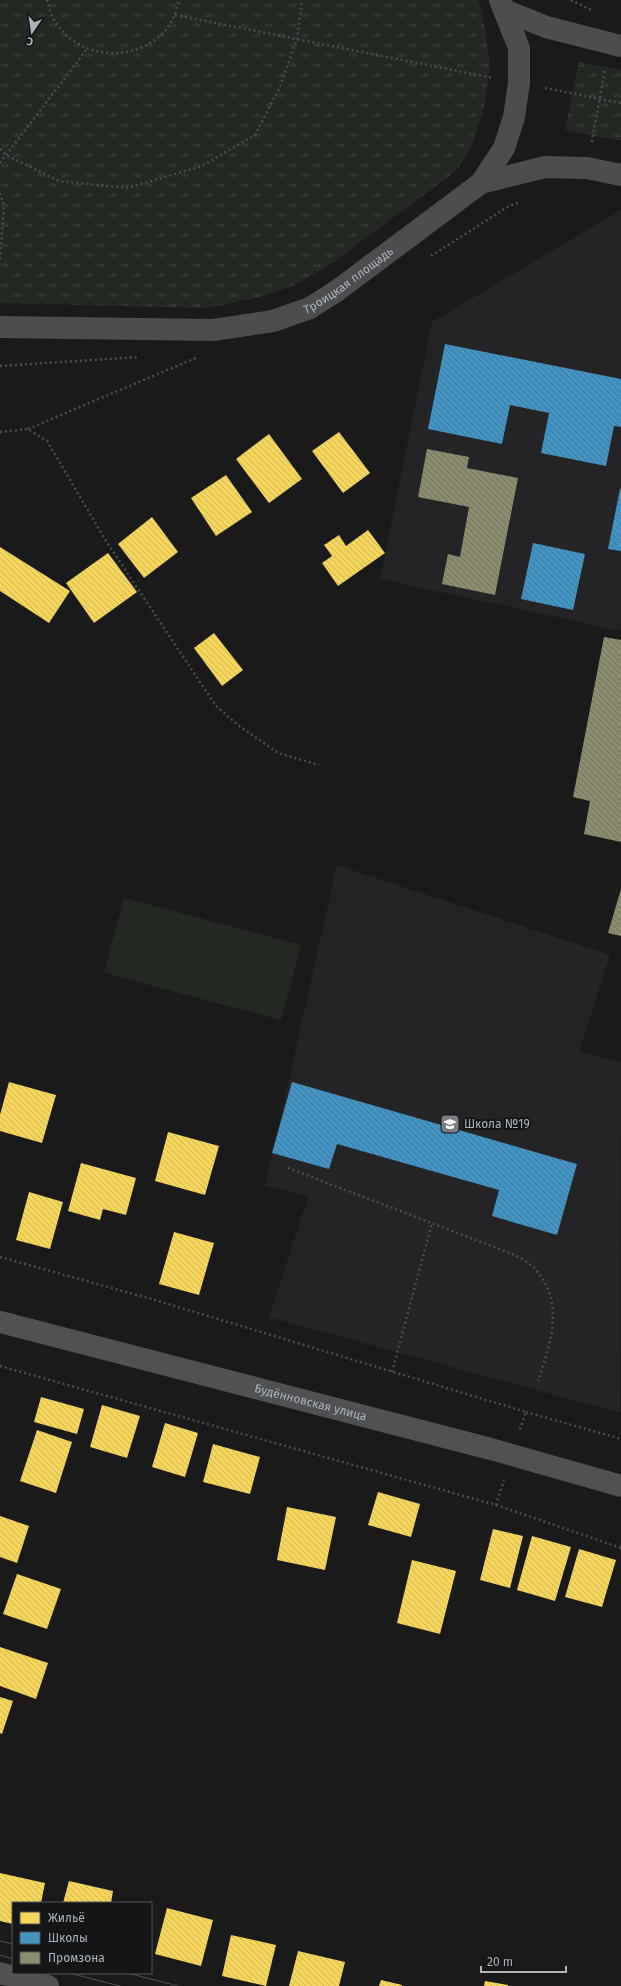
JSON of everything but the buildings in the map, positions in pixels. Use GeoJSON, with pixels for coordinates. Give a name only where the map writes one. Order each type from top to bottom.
{"type":"FeatureCollection","features":[{"type":"Feature","properties":{"kind":"main road"},"geometry":{"type":"LineString","coordinates":[[502,5],[546,26],[621,46]]}},
{"type":"Feature","properties":{"kind":"main road","name":"Троицкая площадь"},"geometry":{"type":"LineString","coordinates":[[0,327],[212,330],[273,321],[310,308],[338,290],[481,183],[504,148],[514,117],[520,83],[519,48],[502,5]]}},
{"type":"Feature","properties":{"kind":"main road"},"geometry":{"type":"LineString","coordinates":[[481,183],[545,167],[587,168],[621,175]]}},
{"type":"Feature","properties":{"kind":"street","name":"Будённовская улица"},"geometry":{"type":"LineString","coordinates":[[0,1323],[491,1449],[621,1486]]}},
{"type":"Feature","properties":{"kind":"street"},"geometry":{"type":"LineString","coordinates":[[0,1973],[48,1986]]}},
{"type":"Feature","properties":{"kind":"path"},"geometry":{"type":"LineString","coordinates":[[47,0],[53,17],[67,36],[87,49],[107,54],[128,53],[148,45],[164,32],[175,15],[179,0]]}},
{"type":"Feature","properties":{"kind":"path"},"geometry":{"type":"LineString","coordinates":[[0,149],[6,155],[58,182],[127,188],[202,166],[255,135],[279,89],[297,39],[302,0]]}},
{"type":"Feature","properties":{"kind":"path"},"geometry":{"type":"LineString","coordinates":[[175,15],[621,103]]}},
{"type":"Feature","properties":{"kind":"path"},"geometry":{"type":"LineString","coordinates":[[0,163],[87,49]]}},
{"type":"Feature","properties":{"kind":"path"},"geometry":{"type":"LineString","coordinates":[[0,193],[4,206],[0,260]]}},
{"type":"Feature","properties":{"kind":"path"},"geometry":{"type":"LineString","coordinates":[[0,432],[28,429],[200,356]]}},
{"type":"Feature","properties":{"kind":"path"},"geometry":{"type":"LineString","coordinates":[[28,429],[47,441],[106,541],[216,706],[238,725],[278,752],[319,765]]}},
{"type":"Feature","properties":{"kind":"path"},"geometry":{"type":"LineString","coordinates":[[288,1168],[515,1256],[535,1268],[547,1286],[553,1306],[552,1337],[538,1381]]}},
{"type":"Feature","properties":{"kind":"path"},"geometry":{"type":"LineString","coordinates":[[392,1372],[405,1331],[432,1223]]}},
{"type":"Feature","properties":{"kind":"path"},"geometry":{"type":"LineString","coordinates":[[526,1412],[621,1439]]}},
{"type":"Feature","properties":{"kind":"path"},"geometry":{"type":"LineString","coordinates":[[496,1505],[621,1548]]}},
{"type":"Feature","properties":{"kind":"shaded area"},"geometry":{"type":"Polygon","coordinates":[[[621,210],[621,631],[380,579],[432,322],[621,210]]]}},
{"type":"Feature","properties":{"kind":"shaded area","name":"Школа №19"},"geometry":{"type":"Polygon","coordinates":[[[337,865],[610,955],[579,1052],[621,1062],[620,1413],[269,1317],[308,1196],[265,1186],[337,865]]]}},
{"type":"Feature","properties":{"kind":"green space"},"geometry":{"type":"Polygon","coordinates":[[[0,0],[478,0],[484,22],[490,66],[484,108],[473,142],[457,170],[328,266],[295,285],[259,297],[207,308],[0,303],[0,0]]]}},
{"type":"Feature","properties":{"kind":"green space"},"geometry":{"type":"Polygon","coordinates":[[[579,62],[621,70],[621,141],[565,130],[579,62]]]}},
{"type":"Feature","properties":{"kind":"green space"},"geometry":{"type":"Polygon","coordinates":[[[124,898],[301,945],[281,1020],[104,973],[124,898]]]}},
{"type":"Feature","properties":{"kind":"tram line"},"geometry":{"type":"LineString","coordinates":[[0,1941],[12,1944]]}},
{"type":"Feature","properties":{"kind":"tram line"},"geometry":{"type":"LineString","coordinates":[[0,1955],[12,1959]]}},
{"type":"Feature","properties":{"kind":"tram line"},"geometry":{"type":"LineString","coordinates":[[73,1974],[120,1986]]}},
{"type":"Feature","properties":{"kind":"tram line"},"geometry":{"type":"LineString","coordinates":[[131,1974],[178,1986]]}},
{"type":"Feature","properties":{"kind":"place","name":"Школа №19"},"geometry":{"type":"Point","coordinates":[450,1124]}}]}
